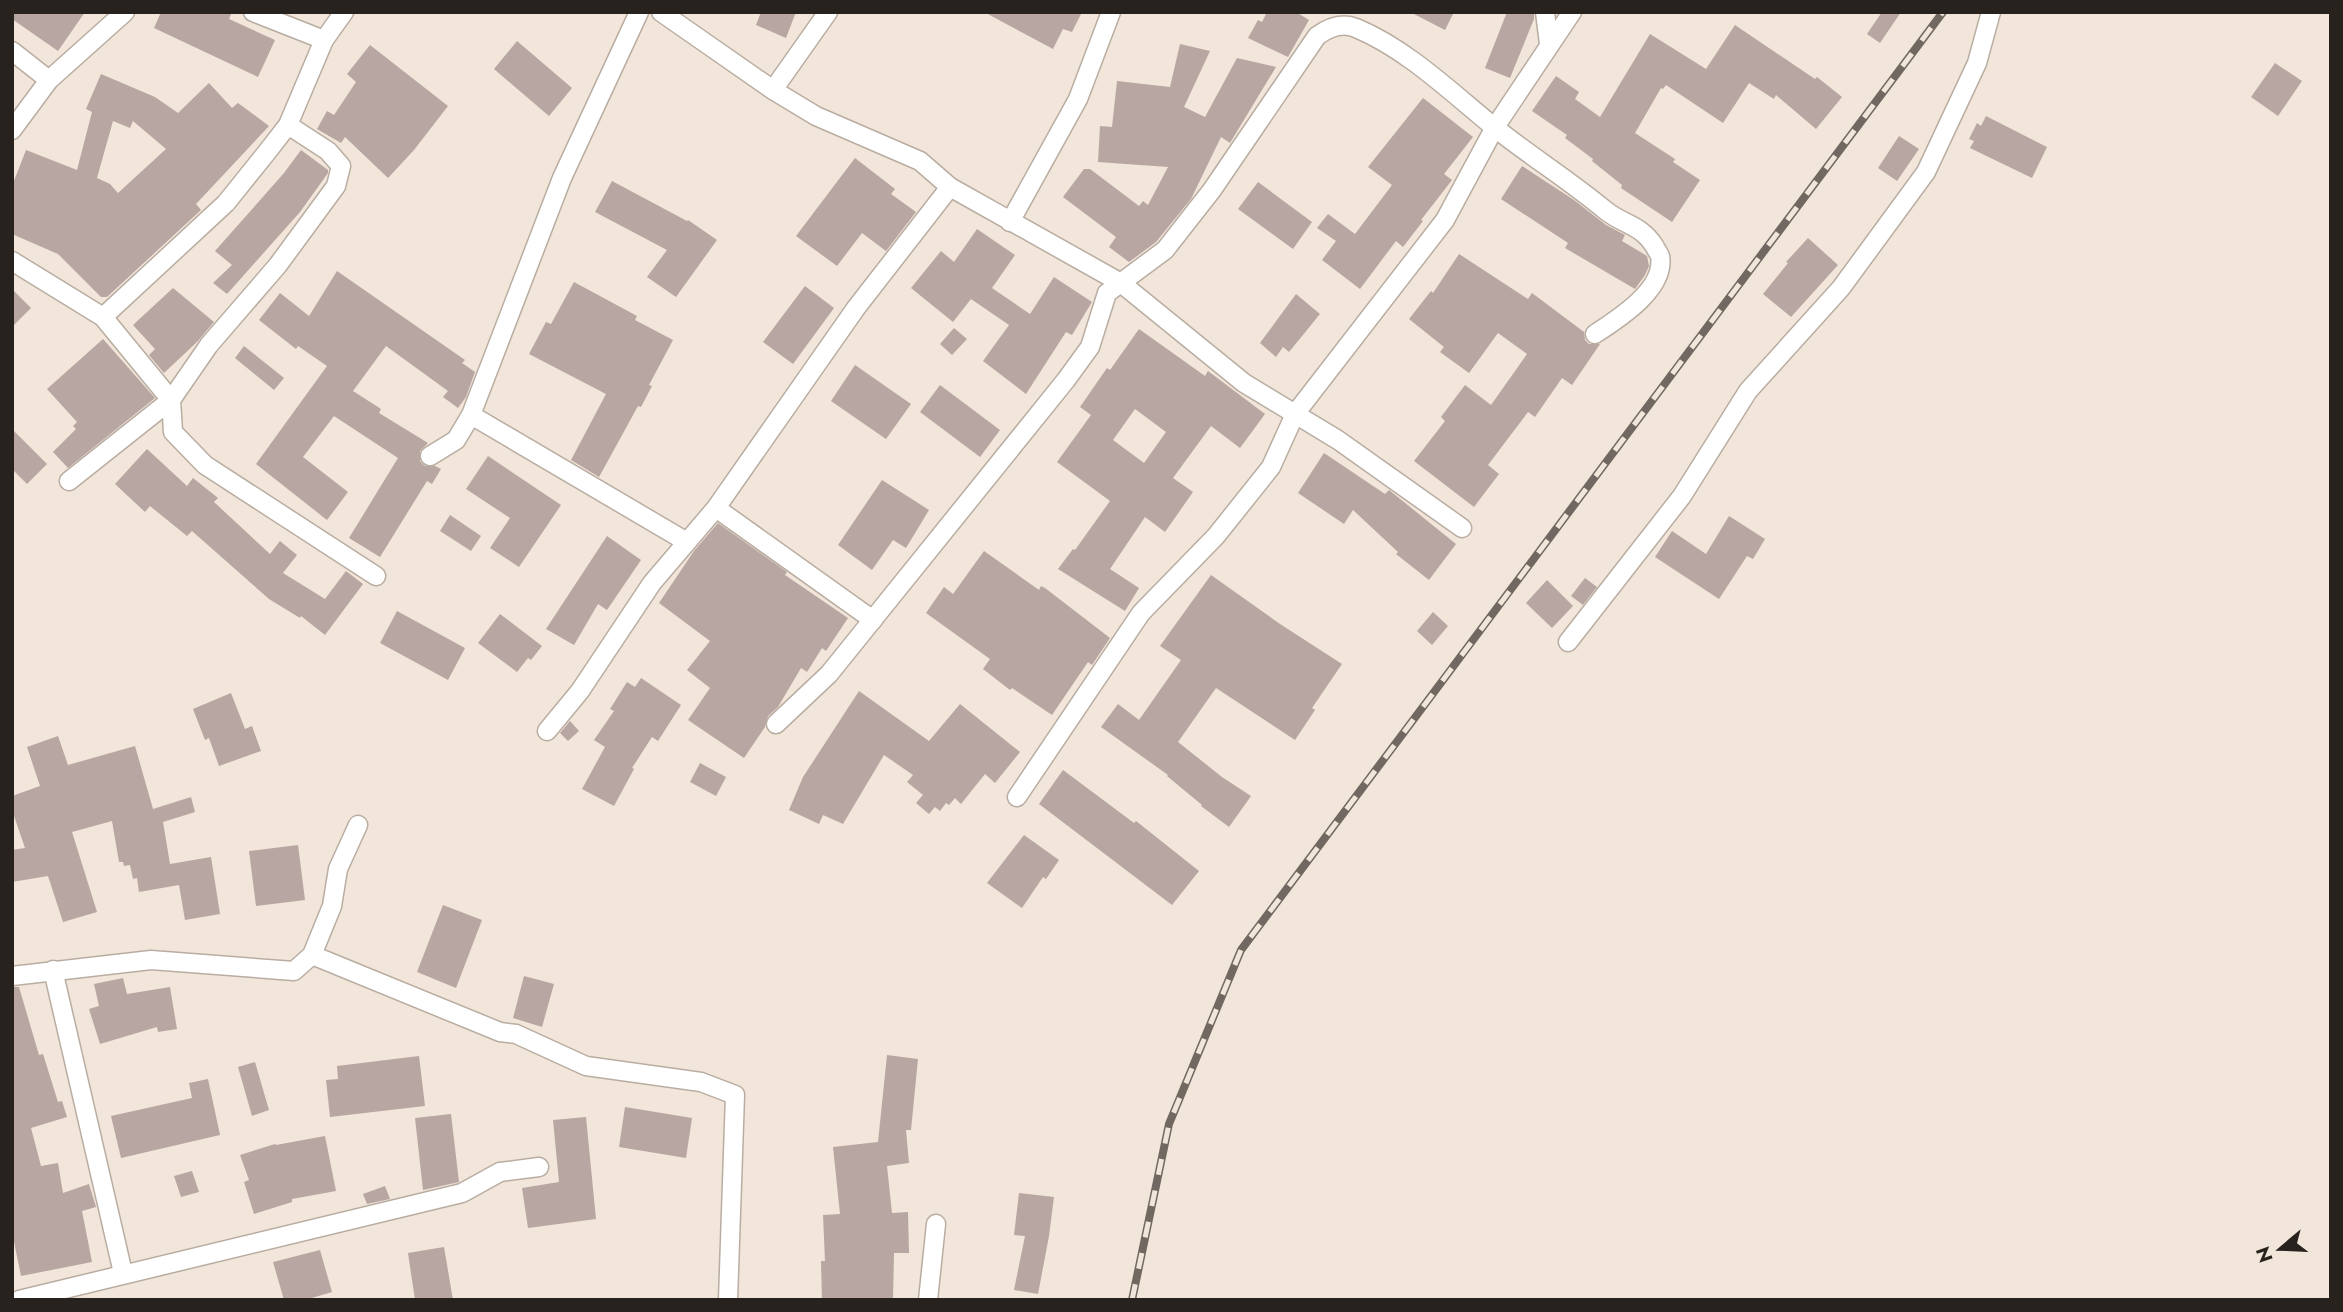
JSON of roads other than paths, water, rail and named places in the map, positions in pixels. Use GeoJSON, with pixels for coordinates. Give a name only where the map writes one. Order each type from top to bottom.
{"type":"FeatureCollection","features":[{"type":"Feature","properties":{"kind":"street"},"geometry":{"type":"LineString","coordinates":[[12,130],[49,80],[125,12]]}},
{"type":"Feature","properties":{"kind":"street"},"geometry":{"type":"LineString","coordinates":[[253,12],[324,40]]}},
{"type":"Feature","properties":{"kind":"street"},"geometry":{"type":"LineString","coordinates":[[103,317],[226,203],[288,125],[324,40],[344,12]]}},
{"type":"Feature","properties":{"kind":"street"},"geometry":{"type":"LineString","coordinates":[[430,456],[456,440],[471,415],[562,177],[639,12]]}},
{"type":"Feature","properties":{"kind":"street"},"geometry":{"type":"LineString","coordinates":[[661,12],[773,90],[816,116],[920,161],[950,187],[1121,283],[1244,383],[1338,440],[1462,528]]}},
{"type":"Feature","properties":{"kind":"street"},"geometry":{"type":"LineString","coordinates":[[773,90],[828,12]]}},
{"type":"Feature","properties":{"kind":"street"},"geometry":{"type":"LineString","coordinates":[[1010,222],[1078,99],[1111,12]]}},
{"type":"Feature","properties":{"kind":"street"},"geometry":{"type":"LineString","coordinates":[[1545,12],[1549,44]]}},
{"type":"Feature","properties":{"kind":"street"},"geometry":{"type":"LineString","coordinates":[[1017,797],[1141,613],[1216,536],[1271,467],[1295,414],[1445,220],[1495,127],[1572,12]]}},
{"type":"Feature","properties":{"kind":"street"},"geometry":{"type":"LineString","coordinates":[[1568,642],[1682,496],[1748,391],[1841,288],[1926,172],[1977,63],[1991,12]]}},
{"type":"Feature","properties":{"kind":"street"},"geometry":{"type":"LineString","coordinates":[[776,724],[829,674],[1090,347],[1107,293],[1165,250],[1212,190],[1317,36],[1330,27],[1353,27],[1384,43],[1460,97],[1495,127],[1573,183],[1609,214],[1648,234],[1660,255],[1657,274],[1632,309],[1595,334]]}},
{"type":"Feature","properties":{"kind":"street"},"geometry":{"type":"LineString","coordinates":[[12,51],[49,80]]}},
{"type":"Feature","properties":{"kind":"street"},"geometry":{"type":"LineString","coordinates":[[69,481],[171,400],[209,345],[278,265],[336,186],[341,166],[328,151],[288,125]]}},
{"type":"Feature","properties":{"kind":"street"},"geometry":{"type":"LineString","coordinates":[[547,731],[580,691],[652,583],[716,508],[856,308],[950,187]]}},
{"type":"Feature","properties":{"kind":"street"},"geometry":{"type":"LineString","coordinates":[[12,261],[103,317],[171,400],[173,432],[205,465],[376,576]]}},
{"type":"Feature","properties":{"kind":"street"},"geometry":{"type":"LineString","coordinates":[[471,415],[687,542]]}},
{"type":"Feature","properties":{"kind":"street"},"geometry":{"type":"LineString","coordinates":[[716,508],[873,620]]}},
{"type":"Feature","properties":{"kind":"street"},"geometry":{"type":"LineString","coordinates":[[12,976],[151,960],[294,971],[312,955],[332,906],[338,869],[358,825]]}},
{"type":"Feature","properties":{"kind":"street"},"geometry":{"type":"LineString","coordinates":[[312,955],[500,1032],[516,1034],[586,1066],[701,1082],[736,1095],[729,1300]]}},
{"type":"Feature","properties":{"kind":"street"},"geometry":{"type":"LineString","coordinates":[[53,970],[123,1273]]}},
{"type":"Feature","properties":{"kind":"street"},"geometry":{"type":"LineString","coordinates":[[19,1300],[462,1193],[500,1172],[540,1167]]}},
{"type":"Feature","properties":{"kind":"street"},"geometry":{"type":"LineString","coordinates":[[928,1300],[936,1224]]}},
{"type":"Feature","properties":{"kind":"railway"},"geometry":{"type":"LineString","coordinates":[[1132,1300],[1169,1124],[1241,950],[1943,12]]}}]}
